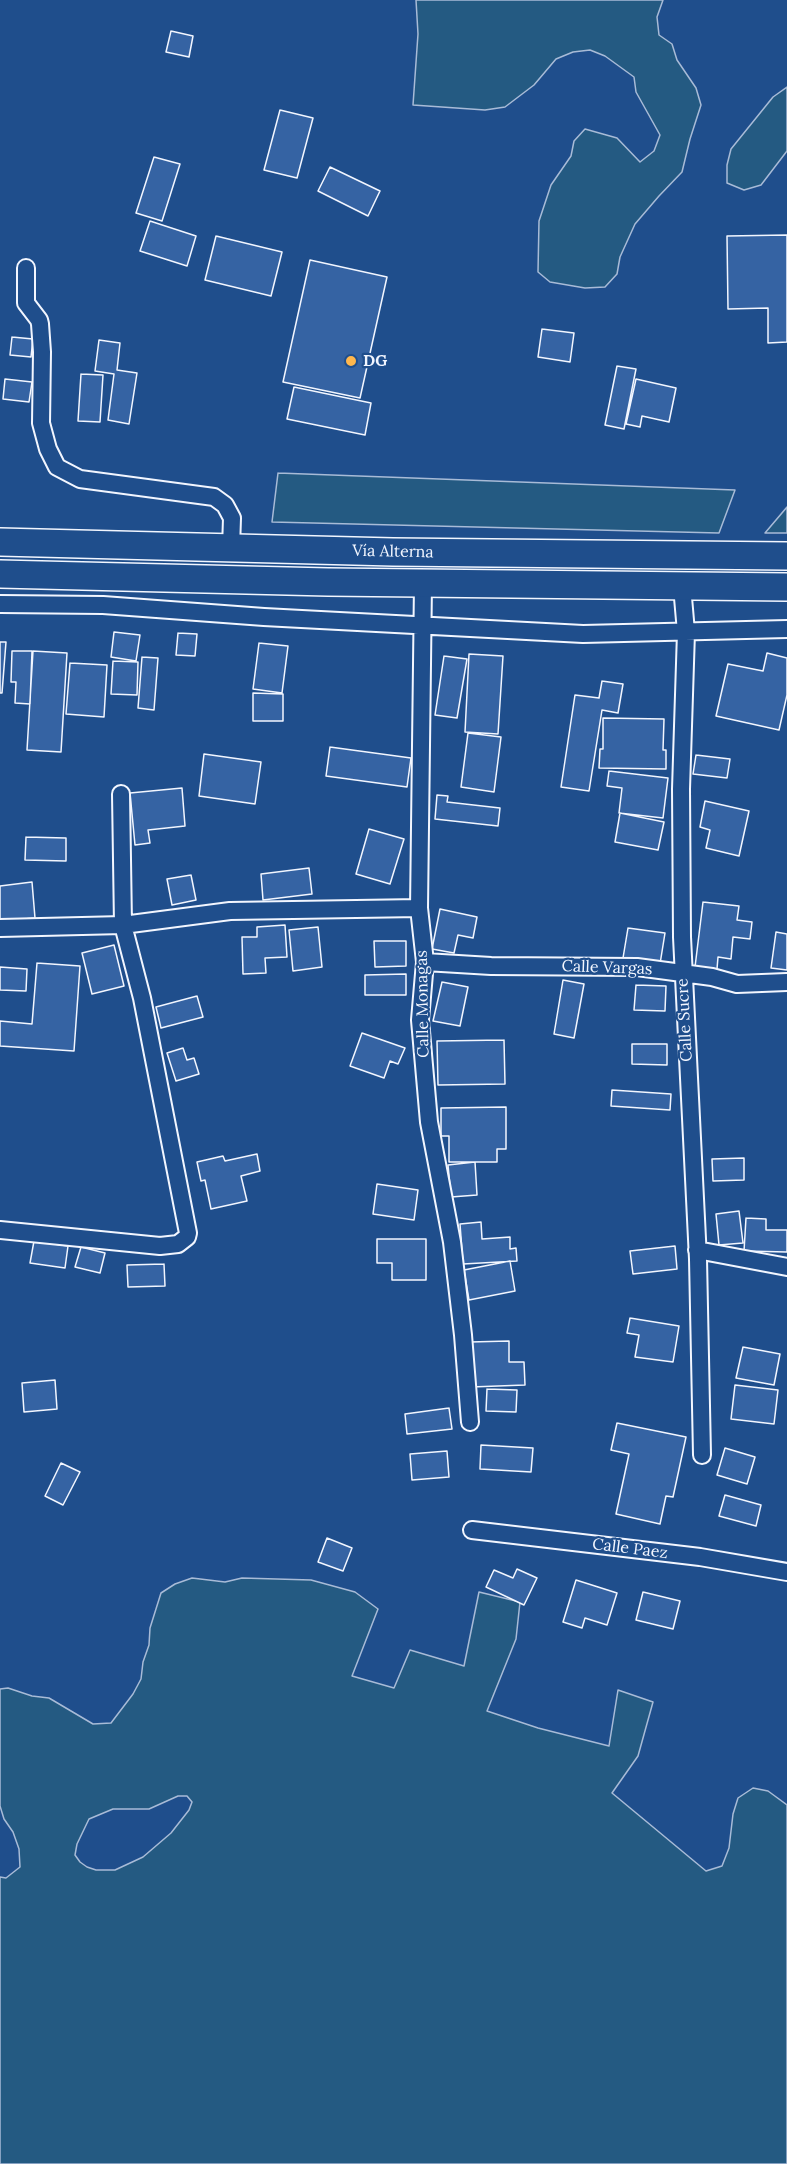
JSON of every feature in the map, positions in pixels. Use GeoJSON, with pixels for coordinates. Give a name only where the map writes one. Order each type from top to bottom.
{"type":"FeatureCollection","features":[{"type":"Feature","properties":{"kind":"highway","name":"Vía Alterna"},"geometry":{"type":"LineString","coordinates":[[0,542],[393,552],[787,556]]}},
{"type":"Feature","properties":{"kind":"highway","name":"Vía Alterna"},"geometry":{"type":"LineString","coordinates":[[0,574],[423,583],[787,587]]}},
{"type":"Feature","properties":{"kind":"street"},"geometry":{"type":"LineString","coordinates":[[26,268],[26,303],[40,324],[41,423],[48,449],[57,467],[80,479],[214,497],[225,505],[232,518],[231,548]]}},
{"type":"Feature","properties":{"kind":"street","name":"Calle Monagas"},"geometry":{"type":"LineString","coordinates":[[423,583],[419,908],[425,962],[420,1020],[429,1122],[452,1242],[470,1422]]}},
{"type":"Feature","properties":{"kind":"street","name":"Calle Sucre"},"geometry":{"type":"LineString","coordinates":[[682,586],[686,632],[681,789],[682,973],[697,1250],[702,1455]]}},
{"type":"Feature","properties":{"kind":"street"},"geometry":{"type":"LineString","coordinates":[[0,604],[103,605],[584,634],[787,629]]}},
{"type":"Feature","properties":{"kind":"street"},"geometry":{"type":"LineString","coordinates":[[0,1230],[160,1246],[178,1244],[189,1233],[142,998],[123,925],[121,794]]}},
{"type":"Feature","properties":{"kind":"street"},"geometry":{"type":"LineString","coordinates":[[0,928],[123,925],[230,911],[419,908]]}},
{"type":"Feature","properties":{"kind":"street","name":"Calle Vargas"},"geometry":{"type":"LineString","coordinates":[[425,962],[491,966],[627,967],[712,977],[737,984],[787,982]]}},
{"type":"Feature","properties":{"kind":"street"},"geometry":{"type":"LineString","coordinates":[[697,1250],[787,1267]]}},
{"type":"Feature","properties":{"kind":"street","name":"Calle Paez"},"geometry":{"type":"LineString","coordinates":[[472,1530],[700,1557],[787,1572]]}},
{"type":"Feature","properties":{"kind":"shaded area"},"geometry":{"type":"Polygon","coordinates":[[[416,0],[663,0],[657,17],[659,35],[672,44],[677,60],[696,88],[701,105],[682,172],[635,224],[620,257],[617,274],[605,287],[585,288],[550,282],[538,272],[539,221],[551,185],[571,156],[574,141],[585,129],[617,138],[640,162],[654,151],[660,135],[636,92],[634,77],[605,56],[590,50],[573,52],[556,59],[534,85],[505,107],[485,110],[413,105],[418,34],[416,0]]]}},
{"type":"Feature","properties":{"kind":"shaded area"},"geometry":{"type":"Polygon","coordinates":[[[787,87],[787,151],[761,185],[744,190],[727,183],[727,165],[731,149],[773,97],[787,87]]]}},
{"type":"Feature","properties":{"kind":"shaded area"},"geometry":{"type":"Polygon","coordinates":[[[278,473],[735,490],[719,533],[272,522],[278,473]]]}},
{"type":"Feature","properties":{"kind":"shaded area"},"geometry":{"type":"Polygon","coordinates":[[[787,507],[787,533],[765,533],[787,507]]]}},
{"type":"Feature","properties":{"kind":"shaded area"},"geometry":{"type":"Polygon","coordinates":[[[192,1578],[225,1582],[242,1578],[311,1580],[355,1592],[378,1609],[352,1676],[394,1688],[410,1650],[464,1666],[479,1592],[520,1602],[516,1639],[487,1711],[538,1728],[609,1746],[618,1690],[653,1702],[638,1756],[612,1793],[706,1871],[722,1866],[729,1848],[733,1814],[738,1798],[753,1788],[768,1791],[787,1805],[787,2164],[0,2164],[0,1877],[6,1878],[20,1867],[19,1849],[0,1806],[0,1689],[8,1688],[32,1696],[49,1698],[93,1724],[111,1723],[133,1694],[141,1679],[143,1662],[149,1645],[150,1628],[161,1593],[175,1584],[192,1578]],[[178,1796],[149,1809],[113,1809],[89,1819],[77,1844],[75,1855],[87,1867],[96,1870],[115,1870],[143,1857],[171,1833],[189,1810],[192,1802],[187,1796],[178,1796]]]}},
{"type":"Feature","properties":{"kind":"building"},"geometry":{"type":"Polygon","coordinates":[[[171,31],[193,36],[189,57],[166,52],[171,31]]]}},
{"type":"Feature","properties":{"kind":"building"},"geometry":{"type":"Polygon","coordinates":[[[280,110],[313,118],[297,178],[264,170],[280,110]]]}},
{"type":"Feature","properties":{"kind":"building"},"geometry":{"type":"Polygon","coordinates":[[[154,157],[180,164],[162,221],[136,213],[154,157]]]}},
{"type":"Feature","properties":{"kind":"building"},"geometry":{"type":"Polygon","coordinates":[[[330,167],[380,191],[368,216],[318,191],[330,167]]]}},
{"type":"Feature","properties":{"kind":"building"},"geometry":{"type":"Polygon","coordinates":[[[150,221],[196,236],[187,266],[140,251],[150,221]]]}},
{"type":"Feature","properties":{"kind":"building"},"geometry":{"type":"Polygon","coordinates":[[[787,235],[787,342],[768,343],[768,308],[728,309],[727,236],[787,235]]]}},
{"type":"Feature","properties":{"kind":"building"},"geometry":{"type":"Polygon","coordinates":[[[216,236],[282,252],[271,296],[205,280],[216,236]]]}},
{"type":"Feature","properties":{"kind":"building"},"geometry":{"type":"Polygon","coordinates":[[[310,260],[387,277],[360,398],[283,382],[310,260]]]}},
{"type":"Feature","properties":{"kind":"building"},"geometry":{"type":"Polygon","coordinates":[[[542,329],[574,333],[570,362],[538,357],[542,329]]]}},
{"type":"Feature","properties":{"kind":"building"},"geometry":{"type":"Polygon","coordinates":[[[12,337],[33,339],[31,357],[10,355],[12,337]]]}},
{"type":"Feature","properties":{"kind":"building"},"geometry":{"type":"Polygon","coordinates":[[[99,340],[120,343],[117,370],[137,373],[129,424],[108,420],[114,374],[95,371],[99,340]]]}},
{"type":"Feature","properties":{"kind":"building"},"geometry":{"type":"Polygon","coordinates":[[[617,366],[636,369],[624,429],[605,425],[617,366]]]}},
{"type":"Feature","properties":{"kind":"building"},"geometry":{"type":"Polygon","coordinates":[[[81,374],[103,375],[100,422],[78,421],[81,374]]]}},
{"type":"Feature","properties":{"kind":"building"},"geometry":{"type":"Polygon","coordinates":[[[5,379],[32,382],[29,402],[3,399],[5,379]]]}},
{"type":"Feature","properties":{"kind":"building"},"geometry":{"type":"Polygon","coordinates":[[[636,379],[676,388],[669,422],[642,416],[640,427],[626,424],[636,379]]]}},
{"type":"Feature","properties":{"kind":"building"},"geometry":{"type":"Polygon","coordinates":[[[294,387],[371,403],[365,435],[287,419],[294,387]]]}},
{"type":"Feature","properties":{"kind":"building"},"geometry":{"type":"Polygon","coordinates":[[[114,632],[140,635],[136,661],[111,657],[114,632]]]}},
{"type":"Feature","properties":{"kind":"building"},"geometry":{"type":"Polygon","coordinates":[[[178,633],[197,634],[195,656],[176,655],[178,633]]]}},
{"type":"Feature","properties":{"kind":"building"},"geometry":{"type":"Polygon","coordinates":[[[0,642],[6,642],[2,693],[0,693],[0,642]]]}},
{"type":"Feature","properties":{"kind":"building"},"geometry":{"type":"Polygon","coordinates":[[[259,643],[288,646],[282,693],[253,689],[259,643]]]}},
{"type":"Feature","properties":{"kind":"building"},"geometry":{"type":"Polygon","coordinates":[[[12,651],[32,651],[30,704],[15,703],[16,682],[11,682],[12,651]]]}},
{"type":"Feature","properties":{"kind":"building"},"geometry":{"type":"Polygon","coordinates":[[[33,651],[67,653],[61,752],[27,750],[33,651]]]}},
{"type":"Feature","properties":{"kind":"building"},"geometry":{"type":"Polygon","coordinates":[[[767,653],[787,658],[787,695],[779,730],[716,716],[728,664],[763,671],[767,653]]]}},
{"type":"Feature","properties":{"kind":"building"},"geometry":{"type":"Polygon","coordinates":[[[469,654],[503,656],[498,734],[465,732],[469,654]]]}},
{"type":"Feature","properties":{"kind":"building"},"geometry":{"type":"Polygon","coordinates":[[[444,656],[467,659],[457,718],[435,715],[444,656]]]}},
{"type":"Feature","properties":{"kind":"building"},"geometry":{"type":"Polygon","coordinates":[[[142,657],[158,658],[154,710],[138,708],[142,657]]]}},
{"type":"Feature","properties":{"kind":"building"},"geometry":{"type":"Polygon","coordinates":[[[113,661],[138,662],[137,695],[111,694],[113,661]]]}},
{"type":"Feature","properties":{"kind":"building"},"geometry":{"type":"Polygon","coordinates":[[[70,663],[107,665],[104,717],[66,714],[70,663]]]}},
{"type":"Feature","properties":{"kind":"building"},"geometry":{"type":"Polygon","coordinates":[[[602,681],[623,684],[618,713],[602,710],[589,791],[561,787],[575,695],[599,698],[602,681]]]}},
{"type":"Feature","properties":{"kind":"building"},"geometry":{"type":"Polygon","coordinates":[[[253,693],[283,694],[283,721],[253,721],[253,693]]]}},
{"type":"Feature","properties":{"kind":"building"},"geometry":{"type":"Polygon","coordinates":[[[603,718],[664,719],[663,750],[666,750],[666,769],[599,768],[600,749],[603,749],[603,718]]]}},
{"type":"Feature","properties":{"kind":"building"},"geometry":{"type":"Polygon","coordinates":[[[468,733],[501,737],[494,792],[461,787],[468,733]]]}},
{"type":"Feature","properties":{"kind":"building"},"geometry":{"type":"Polygon","coordinates":[[[330,747],[411,758],[407,787],[326,776],[330,747]]]}},
{"type":"Feature","properties":{"kind":"building"},"geometry":{"type":"Polygon","coordinates":[[[204,754],[261,762],[255,804],[199,796],[204,754]]]}},
{"type":"Feature","properties":{"kind":"building"},"geometry":{"type":"Polygon","coordinates":[[[696,755],[730,759],[727,778],[693,774],[696,755]]]}},
{"type":"Feature","properties":{"kind":"building"},"geometry":{"type":"Polygon","coordinates":[[[609,771],[668,778],[663,818],[619,813],[622,788],[607,786],[609,771]]]}},
{"type":"Feature","properties":{"kind":"building"},"geometry":{"type":"Polygon","coordinates":[[[182,788],[185,826],[148,830],[150,843],[135,845],[130,793],[182,788]]]}},
{"type":"Feature","properties":{"kind":"building"},"geometry":{"type":"Polygon","coordinates":[[[437,795],[448,796],[447,802],[500,808],[498,826],[435,819],[437,795]]]}},
{"type":"Feature","properties":{"kind":"building"},"geometry":{"type":"Polygon","coordinates":[[[705,801],[749,811],[739,856],[706,848],[710,830],[700,827],[705,801]]]}},
{"type":"Feature","properties":{"kind":"building"},"geometry":{"type":"Polygon","coordinates":[[[620,813],[664,822],[658,850],[615,842],[620,813]]]}},
{"type":"Feature","properties":{"kind":"building"},"geometry":{"type":"Polygon","coordinates":[[[369,829],[404,839],[390,884],[356,874],[369,829]]]}},
{"type":"Feature","properties":{"kind":"building"},"geometry":{"type":"Polygon","coordinates":[[[26,837],[66,838],[66,861],[25,860],[26,837]]]}},
{"type":"Feature","properties":{"kind":"building"},"geometry":{"type":"Polygon","coordinates":[[[309,868],[312,894],[263,900],[261,874],[309,868]]]}},
{"type":"Feature","properties":{"kind":"building"},"geometry":{"type":"Polygon","coordinates":[[[191,875],[196,900],[172,905],[167,879],[191,875]]]}},
{"type":"Feature","properties":{"kind":"building"},"geometry":{"type":"Polygon","coordinates":[[[32,882],[35,918],[0,921],[0,886],[32,882]]]}},
{"type":"Feature","properties":{"kind":"building"},"geometry":{"type":"Polygon","coordinates":[[[703,902],[739,906],[737,920],[752,922],[750,939],[733,937],[731,959],[718,957],[717,969],[695,967],[703,902]]]}},
{"type":"Feature","properties":{"kind":"building"},"geometry":{"type":"Polygon","coordinates":[[[440,909],[477,917],[473,938],[458,935],[454,953],[432,949],[440,909]]]}},
{"type":"Feature","properties":{"kind":"building"},"geometry":{"type":"Polygon","coordinates":[[[285,925],[287,957],[265,958],[266,973],[243,974],[242,937],[257,937],[257,927],[285,925]]]}},
{"type":"Feature","properties":{"kind":"building"},"geometry":{"type":"Polygon","coordinates":[[[318,927],[322,967],[293,971],[289,930],[318,927]]]}},
{"type":"Feature","properties":{"kind":"building"},"geometry":{"type":"Polygon","coordinates":[[[628,928],[665,933],[660,964],[623,958],[628,928]]]}},
{"type":"Feature","properties":{"kind":"building"},"geometry":{"type":"Polygon","coordinates":[[[776,932],[787,934],[787,970],[771,968],[776,932]]]}},
{"type":"Feature","properties":{"kind":"building"},"geometry":{"type":"Polygon","coordinates":[[[374,941],[406,941],[406,966],[375,967],[374,941]]]}},
{"type":"Feature","properties":{"kind":"building"},"geometry":{"type":"Polygon","coordinates":[[[114,945],[124,986],[92,994],[82,953],[114,945]]]}},
{"type":"Feature","properties":{"kind":"building"},"geometry":{"type":"Polygon","coordinates":[[[37,963],[80,966],[74,1051],[0,1046],[0,1021],[32,1024],[37,963]]]}},
{"type":"Feature","properties":{"kind":"building"},"geometry":{"type":"Polygon","coordinates":[[[0,967],[27,969],[26,991],[0,990],[0,967]]]}},
{"type":"Feature","properties":{"kind":"building"},"geometry":{"type":"Polygon","coordinates":[[[406,974],[406,995],[365,995],[365,975],[406,974]]]}},
{"type":"Feature","properties":{"kind":"building"},"geometry":{"type":"Polygon","coordinates":[[[563,980],[584,984],[574,1038],[554,1034],[563,980]]]}},
{"type":"Feature","properties":{"kind":"building"},"geometry":{"type":"Polygon","coordinates":[[[442,982],[468,987],[460,1026],[433,1021],[442,982]]]}},
{"type":"Feature","properties":{"kind":"building"},"geometry":{"type":"Polygon","coordinates":[[[636,985],[666,986],[665,1011],[634,1010],[636,985]]]}},
{"type":"Feature","properties":{"kind":"building"},"geometry":{"type":"Polygon","coordinates":[[[197,996],[203,1017],[161,1028],[156,1007],[197,996]]]}},
{"type":"Feature","properties":{"kind":"building"},"geometry":{"type":"Polygon","coordinates":[[[362,1033],[405,1048],[398,1064],[390,1061],[384,1078],[350,1066],[362,1033]]]}},
{"type":"Feature","properties":{"kind":"building"},"geometry":{"type":"Polygon","coordinates":[[[504,1040],[505,1084],[438,1085],[437,1041],[504,1040]]]}},
{"type":"Feature","properties":{"kind":"building"},"geometry":{"type":"Polygon","coordinates":[[[632,1044],[667,1044],[667,1065],[632,1064],[632,1044]]]}},
{"type":"Feature","properties":{"kind":"building"},"geometry":{"type":"Polygon","coordinates":[[[183,1048],[187,1060],[194,1058],[199,1074],[176,1081],[167,1053],[183,1048]]]}},
{"type":"Feature","properties":{"kind":"building"},"geometry":{"type":"Polygon","coordinates":[[[612,1090],[671,1094],[670,1110],[611,1106],[612,1090]]]}},
{"type":"Feature","properties":{"kind":"building"},"geometry":{"type":"Polygon","coordinates":[[[506,1107],[506,1149],[497,1149],[497,1162],[449,1162],[449,1136],[441,1136],[441,1108],[506,1107]]]}},
{"type":"Feature","properties":{"kind":"building"},"geometry":{"type":"Polygon","coordinates":[[[257,1154],[260,1171],[241,1176],[247,1201],[211,1209],[205,1180],[201,1181],[197,1162],[223,1156],[225,1161],[257,1154]]]}},
{"type":"Feature","properties":{"kind":"building"},"geometry":{"type":"Polygon","coordinates":[[[744,1158],[744,1180],[713,1181],[712,1159],[744,1158]]]}},
{"type":"Feature","properties":{"kind":"building"},"geometry":{"type":"Polygon","coordinates":[[[475,1162],[477,1195],[451,1197],[448,1165],[475,1162]]]}},
{"type":"Feature","properties":{"kind":"building"},"geometry":{"type":"Polygon","coordinates":[[[377,1184],[418,1190],[414,1220],[373,1214],[377,1184]]]}},
{"type":"Feature","properties":{"kind":"building"},"geometry":{"type":"Polygon","coordinates":[[[739,1211],[743,1243],[719,1245],[716,1214],[739,1211]]]}},
{"type":"Feature","properties":{"kind":"building"},"geometry":{"type":"Polygon","coordinates":[[[746,1218],[766,1219],[766,1230],[787,1230],[787,1252],[744,1251],[746,1218]]]}},
{"type":"Feature","properties":{"kind":"building"},"geometry":{"type":"Polygon","coordinates":[[[481,1222],[482,1239],[510,1237],[510,1249],[516,1248],[517,1261],[463,1264],[460,1224],[481,1222]]]}},
{"type":"Feature","properties":{"kind":"building"},"geometry":{"type":"Polygon","coordinates":[[[377,1239],[426,1239],[426,1280],[392,1280],[392,1263],[377,1263],[377,1239]]]}},
{"type":"Feature","properties":{"kind":"building"},"geometry":{"type":"Polygon","coordinates":[[[34,1241],[68,1246],[65,1268],[30,1263],[34,1241]]]}},
{"type":"Feature","properties":{"kind":"building"},"geometry":{"type":"Polygon","coordinates":[[[675,1246],[677,1269],[633,1274],[630,1251],[675,1246]]]}},
{"type":"Feature","properties":{"kind":"building"},"geometry":{"type":"Polygon","coordinates":[[[81,1247],[105,1253],[100,1273],[75,1267],[81,1247]]]}},
{"type":"Feature","properties":{"kind":"building"},"geometry":{"type":"Polygon","coordinates":[[[510,1261],[515,1291],[469,1300],[464,1270],[510,1261]]]}},
{"type":"Feature","properties":{"kind":"building"},"geometry":{"type":"Polygon","coordinates":[[[164,1264],[165,1286],[128,1287],[127,1265],[164,1264]]]}},
{"type":"Feature","properties":{"kind":"building"},"geometry":{"type":"Polygon","coordinates":[[[630,1318],[679,1326],[673,1362],[635,1357],[639,1335],[627,1333],[630,1318]]]}},
{"type":"Feature","properties":{"kind":"building"},"geometry":{"type":"Polygon","coordinates":[[[509,1341],[509,1362],[524,1362],[525,1385],[471,1387],[470,1342],[509,1341]]]}},
{"type":"Feature","properties":{"kind":"building"},"geometry":{"type":"Polygon","coordinates":[[[743,1347],[780,1354],[774,1385],[736,1378],[743,1347]]]}},
{"type":"Feature","properties":{"kind":"building"},"geometry":{"type":"Polygon","coordinates":[[[55,1380],[57,1409],[24,1412],[22,1383],[55,1380]]]}},
{"type":"Feature","properties":{"kind":"building"},"geometry":{"type":"Polygon","coordinates":[[[735,1385],[778,1390],[774,1424],[731,1419],[735,1385]]]}},
{"type":"Feature","properties":{"kind":"building"},"geometry":{"type":"Polygon","coordinates":[[[487,1389],[517,1390],[516,1412],[486,1411],[487,1389]]]}},
{"type":"Feature","properties":{"kind":"building"},"geometry":{"type":"Polygon","coordinates":[[[449,1408],[452,1429],[407,1434],[405,1414],[449,1408]]]}},
{"type":"Feature","properties":{"kind":"building"},"geometry":{"type":"Polygon","coordinates":[[[617,1423],[686,1437],[673,1497],[666,1496],[660,1524],[616,1514],[629,1454],[611,1450],[617,1423]]]}},
{"type":"Feature","properties":{"kind":"building"},"geometry":{"type":"Polygon","coordinates":[[[481,1445],[533,1448],[531,1472],[480,1469],[481,1445]]]}},
{"type":"Feature","properties":{"kind":"building"},"geometry":{"type":"Polygon","coordinates":[[[725,1448],[755,1457],[747,1484],[717,1475],[725,1448]]]}},
{"type":"Feature","properties":{"kind":"building"},"geometry":{"type":"Polygon","coordinates":[[[447,1451],[449,1477],[412,1480],[410,1454],[447,1451]]]}},
{"type":"Feature","properties":{"kind":"building"},"geometry":{"type":"Polygon","coordinates":[[[61,1463],[80,1472],[63,1505],[45,1496],[61,1463]]]}},
{"type":"Feature","properties":{"kind":"building"},"geometry":{"type":"Polygon","coordinates":[[[725,1495],[761,1505],[756,1526],[719,1516],[725,1495]]]}},
{"type":"Feature","properties":{"kind":"building"},"geometry":{"type":"Polygon","coordinates":[[[327,1538],[352,1548],[343,1571],[318,1562],[327,1538]]]}},
{"type":"Feature","properties":{"kind":"building"},"geometry":{"type":"Polygon","coordinates":[[[517,1569],[537,1578],[524,1605],[486,1587],[494,1570],[513,1578],[517,1569]]]}},
{"type":"Feature","properties":{"kind":"building"},"geometry":{"type":"Polygon","coordinates":[[[576,1580],[617,1593],[607,1625],[585,1618],[582,1628],[563,1622],[576,1580]]]}},
{"type":"Feature","properties":{"kind":"building"},"geometry":{"type":"Polygon","coordinates":[[[643,1592],[680,1601],[673,1629],[636,1620],[643,1592]]]}},
{"type":"Feature","properties":{"kind":"place","name":"DG"},"geometry":{"type":"Point","coordinates":[351,361]}}]}
